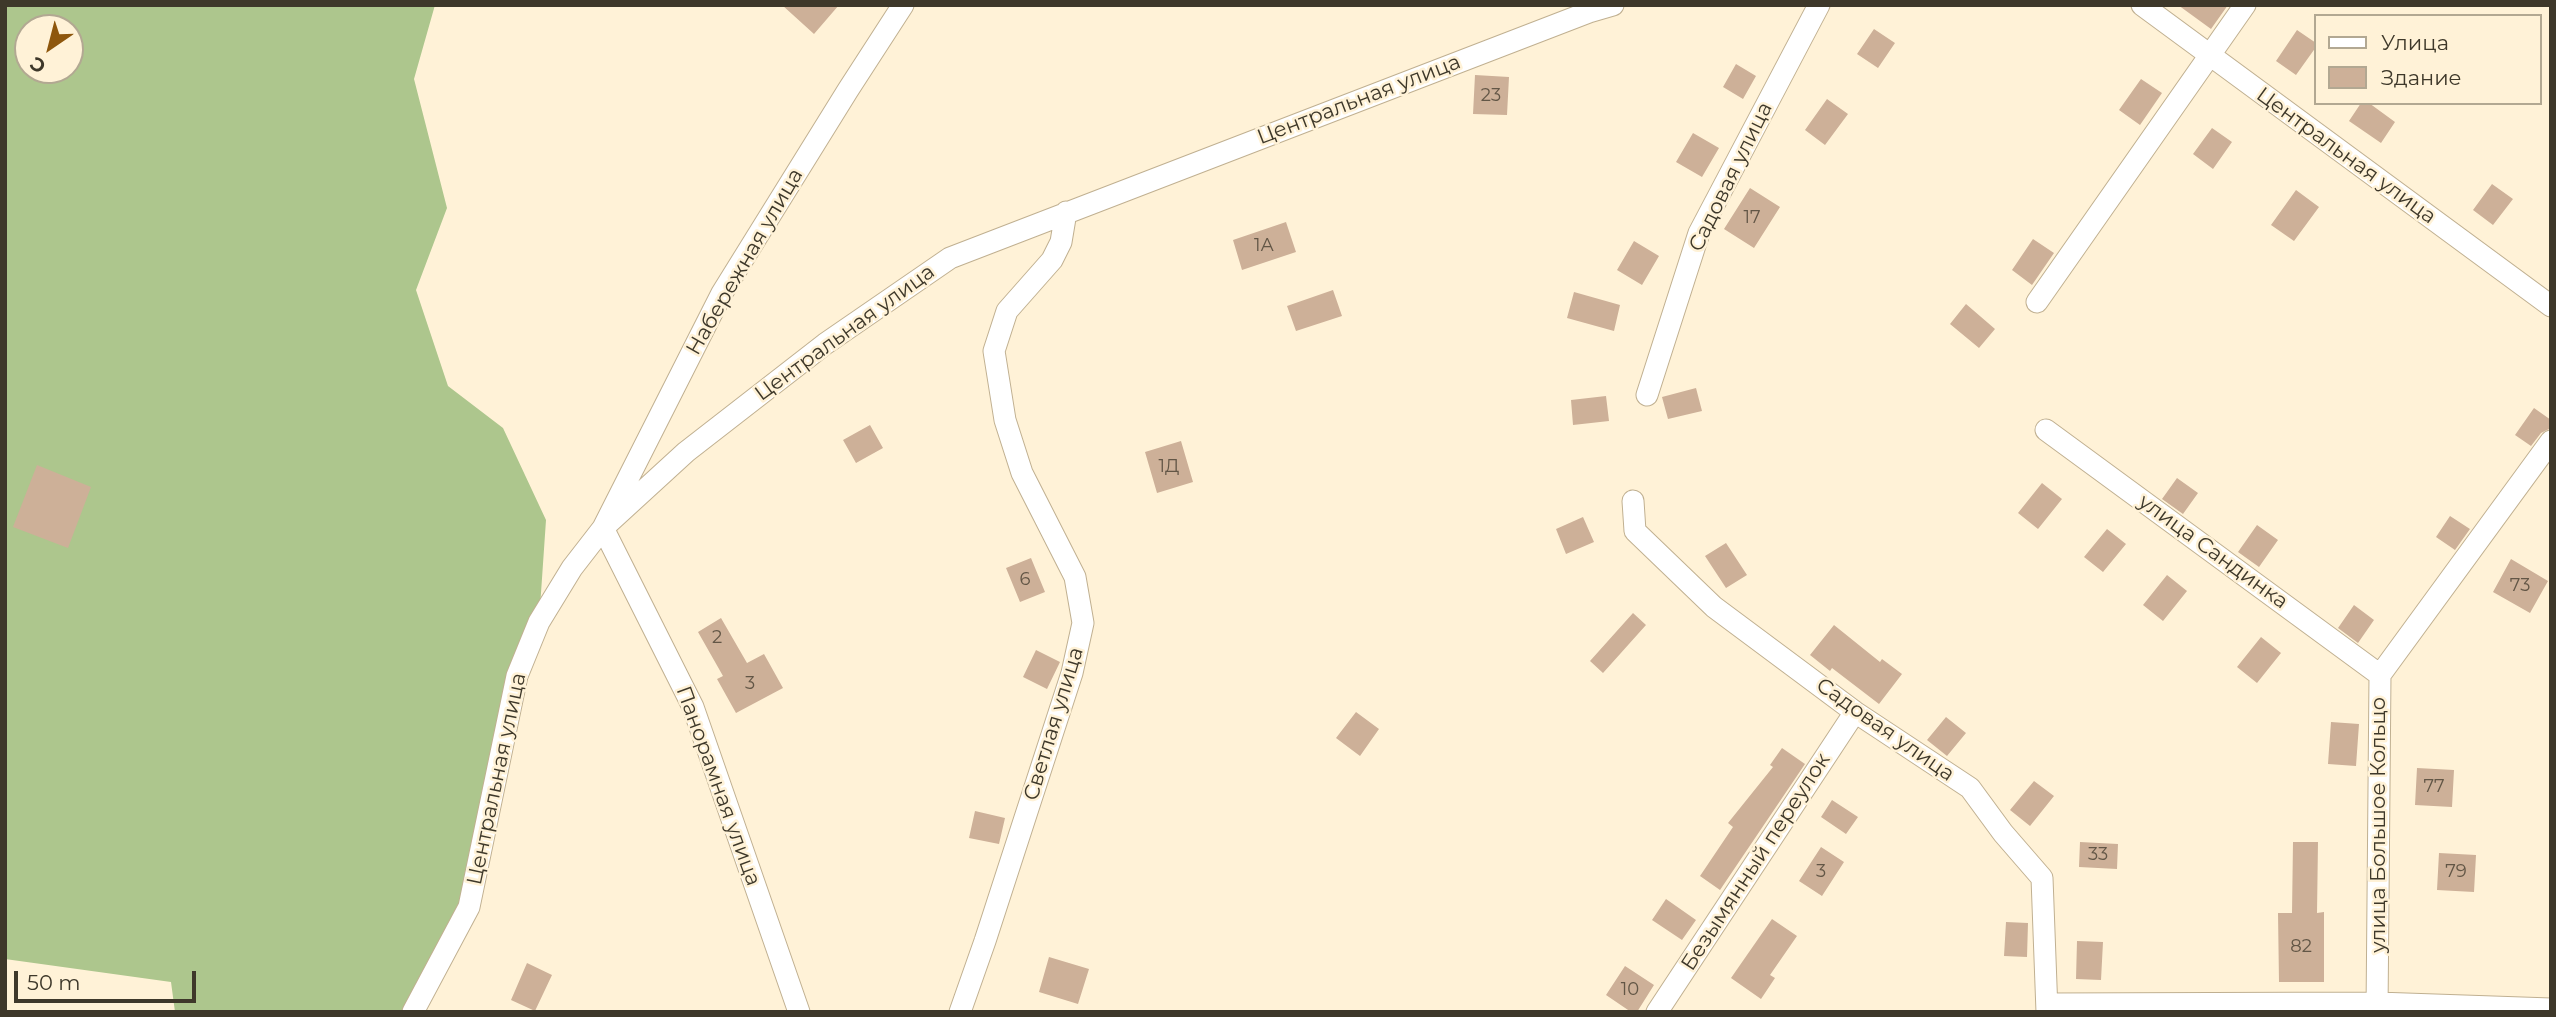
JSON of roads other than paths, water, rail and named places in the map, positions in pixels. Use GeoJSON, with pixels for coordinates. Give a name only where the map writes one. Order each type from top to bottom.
{"type":"FeatureCollection","features":[{"type":"Feature","properties":{"kind":"street","name":"Набережная улица"},"geometry":{"type":"LineString","coordinates":[[603,528],[722,293],[903,5]]}},
{"type":"Feature","properties":{"kind":"street","name":"Центральная улица"},"geometry":{"type":"LineString","coordinates":[[413,1012],[469,907],[517,676],[539,622],[572,568],[603,528],[686,452],[825,344],[950,258],[1613,5]]}},
{"type":"Feature","properties":{"kind":"street","name":"Садовая улица"},"geometry":{"type":"LineString","coordinates":[[1647,395],[1699,233],[1819,5]]}},
{"type":"Feature","properties":{"kind":"street","name":"Центральная улица"},"geometry":{"type":"LineString","coordinates":[[2142,5],[2551,306]]}},
{"type":"Feature","properties":{"kind":"street"},"geometry":{"type":"LineString","coordinates":[[2037,302],[2245,5]]}},
{"type":"Feature","properties":{"kind":"street","name":"Светлая улица"},"geometry":{"type":"LineString","coordinates":[[960,1012],[1068,686],[1083,623],[1075,577],[1021,473],[1005,420],[994,351],[1007,311],[1052,260],[1061,242],[1066,212]]}},
{"type":"Feature","properties":{"kind":"street","name":"улица Сандинка"},"geometry":{"type":"LineString","coordinates":[[2046,430],[2380,675]]}},
{"type":"Feature","properties":{"kind":"street","name":"улица Большое Кольцо"},"geometry":{"type":"LineString","coordinates":[[2377,1007],[2380,675],[2551,441]]}},
{"type":"Feature","properties":{"kind":"street","name":"Садовая улица"},"geometry":{"type":"LineString","coordinates":[[1633,500],[1634,531],[1714,607],[1855,712],[1970,788],[2003,833],[2042,878],[2048,1008]]}},
{"type":"Feature","properties":{"kind":"street","name":"Панорамная улица"},"geometry":{"type":"LineString","coordinates":[[603,528],[693,707],[799,1012]]}},
{"type":"Feature","properties":{"kind":"street","name":"Безымянный переулок"},"geometry":{"type":"LineString","coordinates":[[1657,1012],[1855,712]]}},
{"type":"Feature","properties":{"kind":"street"},"geometry":{"type":"LineString","coordinates":[[2048,1008],[2551,1009]]}}]}
